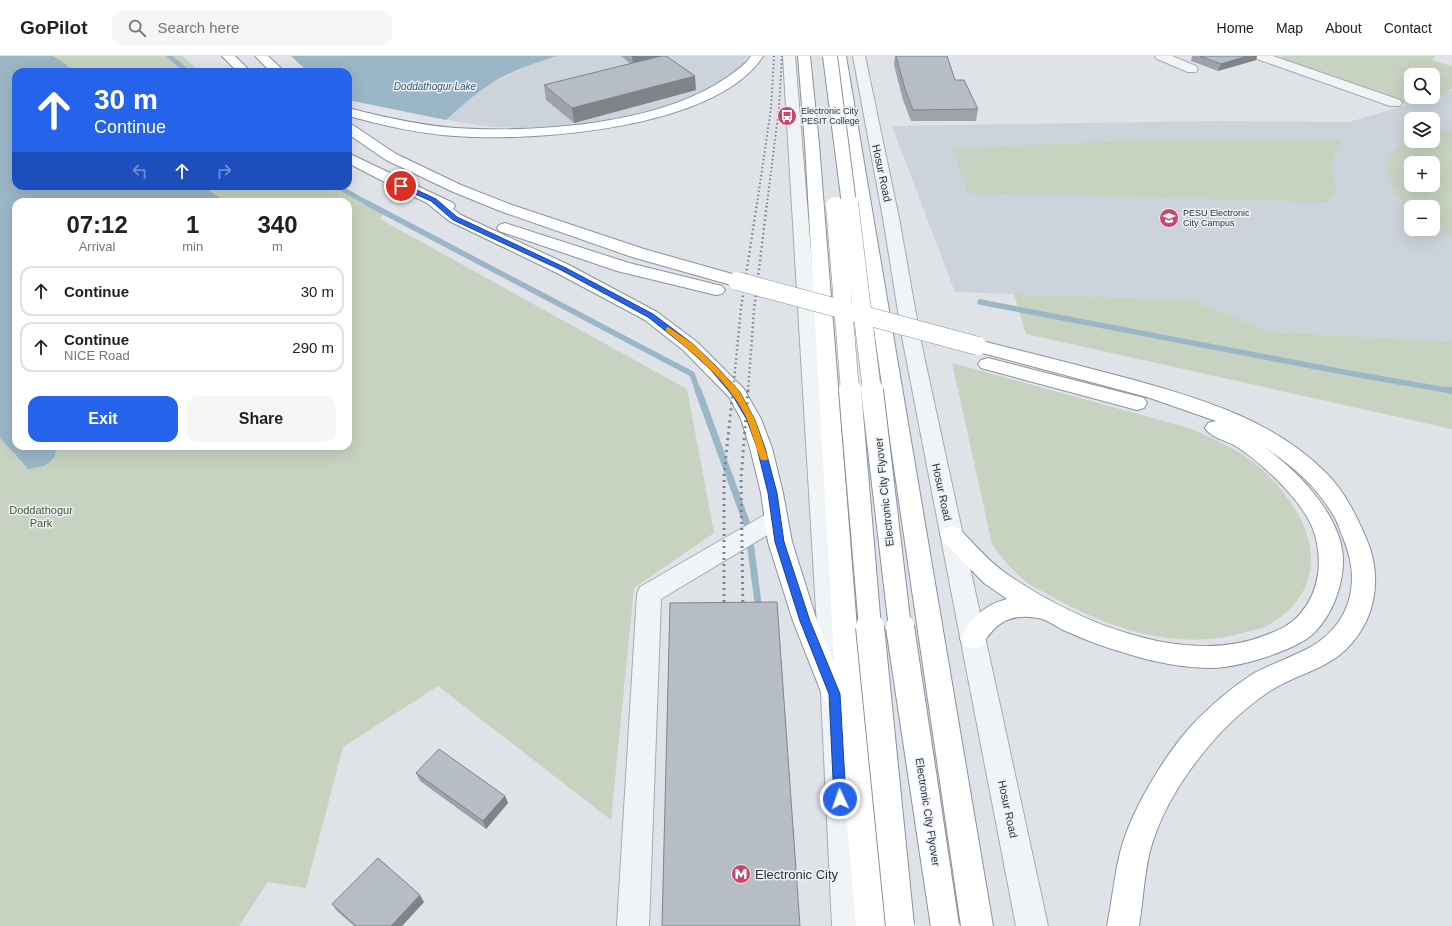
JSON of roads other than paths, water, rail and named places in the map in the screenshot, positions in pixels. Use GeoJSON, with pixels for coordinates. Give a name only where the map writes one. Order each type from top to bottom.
{"type":"FeatureCollection","features":[{"type":"Feature","properties":{"kind":"highway"},"geometry":{"type":"LineString","coordinates":[[228,56],[241,68]]}},
{"type":"Feature","properties":{"kind":"highway"},"geometry":{"type":"LineString","coordinates":[[261,56],[274,68]]}},
{"type":"Feature","properties":{"kind":"highway"},"geometry":{"type":"LineString","coordinates":[[352,113],[404,125],[454,132],[483,134],[547,132],[592,127],[676,108],[701,98],[725,85],[746,70],[757,56]]}},
{"type":"Feature","properties":{"kind":"highway"},"geometry":{"type":"LineString","coordinates":[[804,56],[812,144],[849,692],[872,926]]}},
{"type":"Feature","properties":{"kind":"highway"},"geometry":{"type":"LineString","coordinates":[[815,56],[835,204],[873,664],[900,926]]}},
{"type":"Feature","properties":{"kind":"highway","name":"Electronic City Flyover"},"geometry":{"type":"LineString","coordinates":[[830,56],[869,365],[896,598],[945,926]]}},
{"type":"Feature","properties":{"kind":"highway","name":"Hosur Road"},"geometry":{"type":"LineString","coordinates":[[840,56],[977,926]]}},
{"type":"Feature","properties":{"kind":"highway"},"geometry":{"type":"LineString","coordinates":[[352,131],[391,157],[450,185],[572,232],[638,253],[735,288]]}},
{"type":"Feature","properties":{"kind":"highway"},"geometry":{"type":"LineString","coordinates":[[352,158],[401,186],[480,220],[615,265],[735,288],[976,353],[1207,424],[1240,440],[1270,462],[1294,486],[1314,510],[1328,537],[1332,558],[1329,584],[1317,610],[1301,629],[1279,640],[1248,652],[1209,657],[1163,652],[1119,641],[1083,628],[1043,608],[997,580],[951,535]]}},
{"type":"Feature","properties":{"kind":"highway"},"geometry":{"type":"LineString","coordinates":[[433,200],[455,218],[563,269],[651,316],[690,346],[737,394],[751,420],[768,470],[780,542],[805,621],[834,694]]}},
{"type":"Feature","properties":{"kind":"highway"},"geometry":{"type":"LineString","coordinates":[[976,353],[1162,395],[1202,407],[1263,435],[1295,457],[1338,500],[1353,528],[1360,552],[1365,578],[1362,601],[1354,621],[1341,638],[1322,654],[1263,682],[1232,702],[1187,752],[1168,780],[1149,816],[1136,850],[1123,926]]}},
{"type":"Feature","properties":{"kind":"highway"},"geometry":{"type":"LineString","coordinates":[[973,639],[978,628],[994,614],[1010,608],[1043,608]]}},
{"type":"Feature","properties":{"kind":"street"},"geometry":{"type":"LineString","coordinates":[[789,56],[834,694],[848,926]]}},
{"type":"Feature","properties":{"kind":"street","name":"Hosur Road"},"geometry":{"type":"LineString","coordinates":[[859,56],[891,218],[912,342],[1032,926]]}},
{"type":"Feature","properties":{"kind":"street"},"geometry":{"type":"LineString","coordinates":[[1161,56],[1192,69]]}},
{"type":"Feature","properties":{"kind":"street"},"geometry":{"type":"LineString","coordinates":[[1261,56],[1395,103]]}},
{"type":"Feature","properties":{"kind":"street"},"geometry":{"type":"LineString","coordinates":[[633,926],[649,594],[776,519]]}},
{"type":"Feature","properties":{"kind":"water"},"geometry":{"type":"Polygon","coordinates":[[[0,56],[53,56],[66,64],[69,68],[12,68],[12,190],[208,190],[221,198],[12,198],[12,450],[57,450],[55,456],[49,463],[44,466],[28,469],[0,438],[0,56]]]}},
{"type":"Feature","properties":{"kind":"water","name":"Doddathogur Lake"},"geometry":{"type":"Polygon","coordinates":[[[291,56],[557,56],[523,68],[499,79],[462,105],[446,120],[352,101],[352,68],[304,68],[291,56]]]}},
{"type":"Feature","properties":{"kind":"waterway"},"geometry":{"type":"LineString","coordinates":[[169,56],[183,68]]}},
{"type":"Feature","properties":{"kind":"waterway"},"geometry":{"type":"LineString","coordinates":[[344,190],[369,204]]}},
{"type":"Feature","properties":{"kind":"waterway"},"geometry":{"type":"LineString","coordinates":[[367,203],[692,374],[698,391]]}},
{"type":"Feature","properties":{"kind":"waterway"},"geometry":{"type":"LineString","coordinates":[[980,302],[1354,374],[1452,391],[1449,390]]}},
{"type":"Feature","properties":{"kind":"waterway"},"geometry":{"type":"LineString","coordinates":[[698,390],[748,527],[759,610]]}},
{"type":"Feature","properties":{"kind":"railway"},"geometry":{"type":"LineString","coordinates":[[757,204],[771,108],[774,56]]}},
{"type":"Feature","properties":{"kind":"railway"},"geometry":{"type":"LineString","coordinates":[[767,204],[779,108],[782,56]]}},
{"type":"Feature","properties":{"kind":"railway"},"geometry":{"type":"LineString","coordinates":[[733,391],[741,308],[757,203]]}},
{"type":"Feature","properties":{"kind":"railway"},"geometry":{"type":"LineString","coordinates":[[748,391],[754,310],[767,203]]}},
{"type":"Feature","properties":{"kind":"railway"},"geometry":{"type":"LineString","coordinates":[[724,614],[724,475],[733,390]]}},
{"type":"Feature","properties":{"kind":"railway"},"geometry":{"type":"LineString","coordinates":[[743,614],[741,479],[748,390]]}},
{"type":"Feature","properties":{"kind":"place","name":"Electronic City PESIT College"},"geometry":{"type":"Point","coordinates":[787,116]}},
{"type":"Feature","properties":{"kind":"place","name":"PESU Electronic City Campus"},"geometry":{"type":"Point","coordinates":[1169,218]}},
{"type":"Feature","properties":{"kind":"place","name":"Electronic City"},"geometry":{"type":"Point","coordinates":[741,874]}},
{"type":"Feature","properties":{"kind":"park label","name":"Doddathogur Park"},"geometry":{"type":"Point","coordinates":[41,516]}}]}
